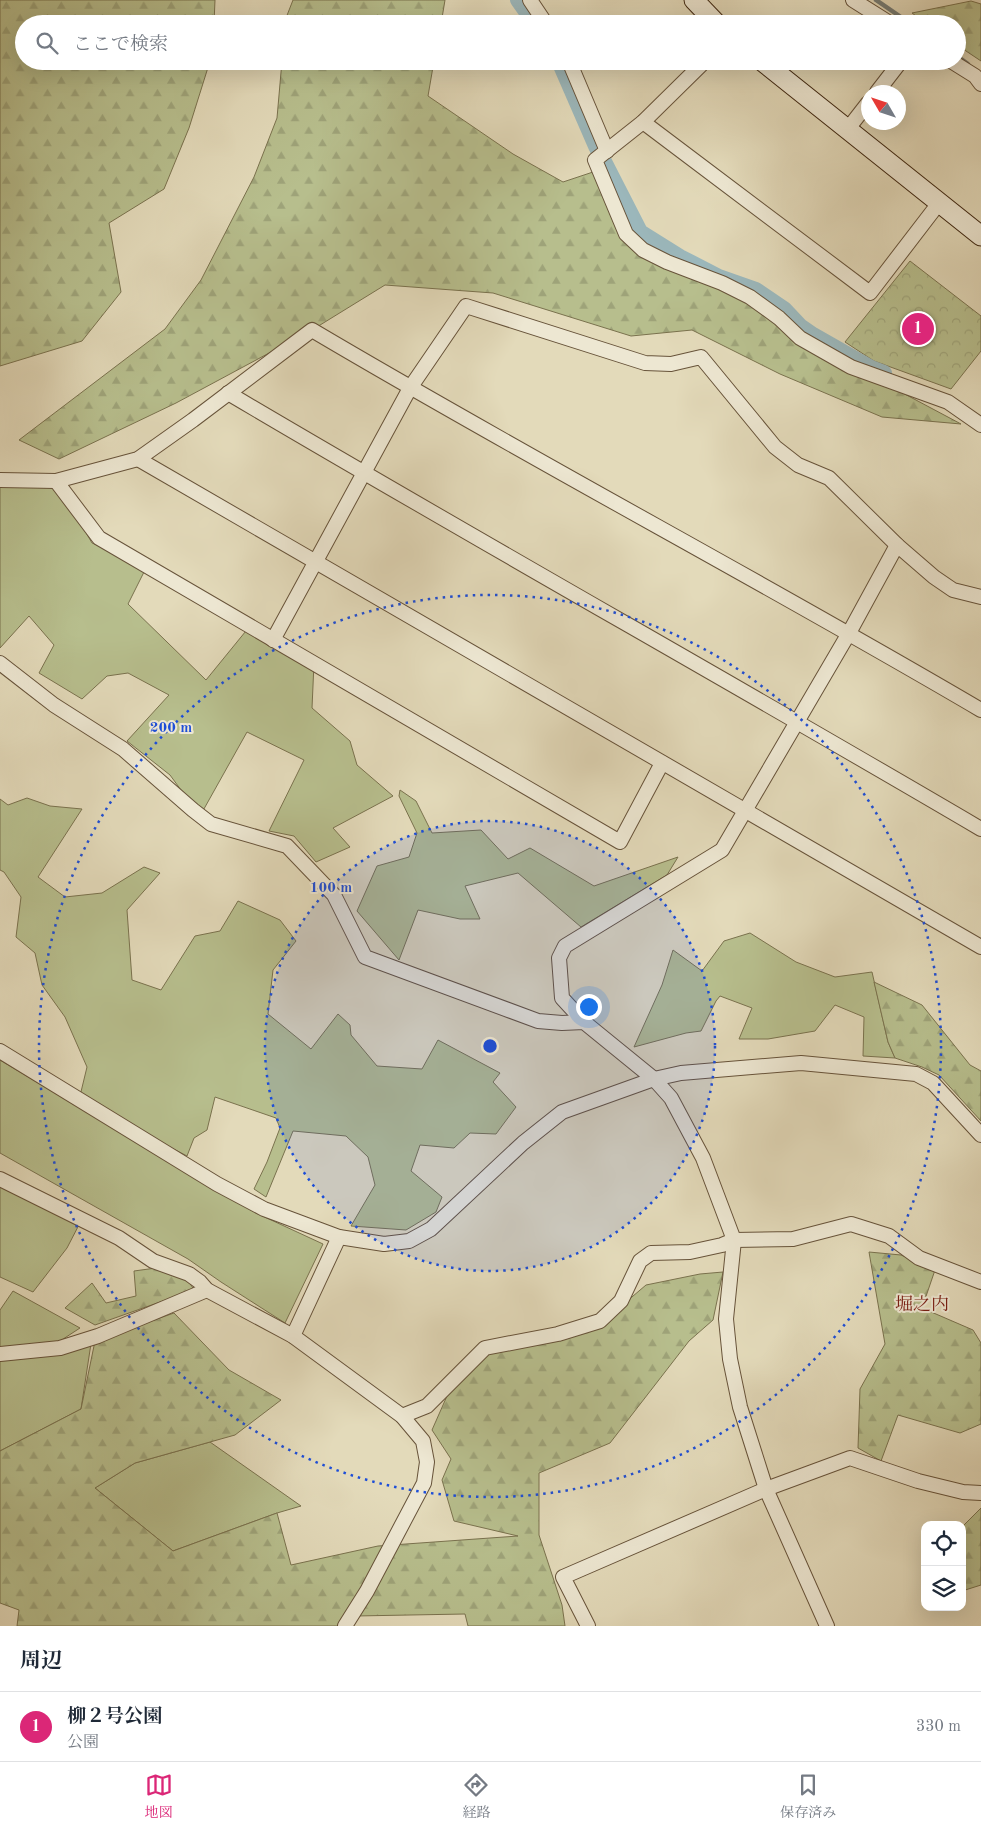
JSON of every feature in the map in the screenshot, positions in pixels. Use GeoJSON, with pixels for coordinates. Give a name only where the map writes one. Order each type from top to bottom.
{"type":"FeatureCollection","features":[{"type":"Feature","properties":{"kind":"street"},"geometry":{"type":"LineString","coordinates":[[530,0],[540,15]]}},
{"type":"Feature","properties":{"kind":"street"},"geometry":{"type":"LineString","coordinates":[[694,0],[708,15]]}},
{"type":"Feature","properties":{"kind":"street"},"geometry":{"type":"LineString","coordinates":[[853,0],[877,15]]}},
{"type":"Feature","properties":{"kind":"street"},"geometry":{"type":"LineString","coordinates":[[574,70],[607,151]]}},
{"type":"Feature","properties":{"kind":"street"},"geometry":{"type":"LineString","coordinates":[[696,70],[642,122],[595,160],[626,234],[644,250],[667,262],[722,283],[750,297],[780,318],[800,338],[851,367],[948,402],[981,425]]}},
{"type":"Feature","properties":{"kind":"street"},"geometry":{"type":"LineString","coordinates":[[773,70],[981,236]]}},
{"type":"Feature","properties":{"kind":"street"},"geometry":{"type":"LineString","coordinates":[[883,85],[895,70]]}},
{"type":"Feature","properties":{"kind":"street"},"geometry":{"type":"LineString","coordinates":[[965,70],[975,76],[981,84]]}},
{"type":"Feature","properties":{"kind":"street"},"geometry":{"type":"LineString","coordinates":[[847,130],[861,112]]}},
{"type":"Feature","properties":{"kind":"street"},"geometry":{"type":"LineString","coordinates":[[642,122],[870,293],[939,203]]}},
{"type":"Feature","properties":{"kind":"street"},"geometry":{"type":"LineString","coordinates":[[273,640],[314,561],[410,388],[466,306],[645,363],[671,364],[701,357],[775,448],[798,465],[829,478],[934,577],[953,590],[981,597]]}},
{"type":"Feature","properties":{"kind":"street"},"geometry":{"type":"LineString","coordinates":[[0,480],[56,481],[138,459],[312,330],[410,388],[849,633],[981,710]]}},
{"type":"Feature","properties":{"kind":"street"},"geometry":{"type":"LineString","coordinates":[[228,393],[363,473],[797,721],[981,829]]}},
{"type":"Feature","properties":{"kind":"street"},"geometry":{"type":"LineString","coordinates":[[138,459],[981,946]]}},
{"type":"Feature","properties":{"kind":"street"},"geometry":{"type":"LineString","coordinates":[[56,481],[99,538],[620,842],[662,763]]}},
{"type":"Feature","properties":{"kind":"street"},"geometry":{"type":"LineString","coordinates":[[827,1626],[766,1488],[740,1407],[730,1359],[726,1319],[734,1240],[704,1158],[671,1098],[654,1079],[584,1022],[562,998],[559,958],[565,946],[722,850],[849,633],[897,544]]}},
{"type":"Feature","properties":{"kind":"street"},"geometry":{"type":"LineString","coordinates":[[0,663],[54,705],[123,749],[211,824],[287,846],[334,895],[365,957],[538,1021],[584,1022]]}},
{"type":"Feature","properties":{"kind":"street"},"geometry":{"type":"LineString","coordinates":[[0,1052],[217,1184],[264,1209],[339,1237],[384,1244],[408,1241],[431,1229],[523,1143],[562,1112],[654,1079],[681,1073],[801,1063],[916,1074],[932,1083],[981,1135]]}},
{"type":"Feature","properties":{"kind":"street"},"geometry":{"type":"LineString","coordinates":[[0,1178],[119,1238],[153,1261],[189,1274],[207,1290],[293,1336],[402,1416],[423,1441],[427,1462],[424,1483],[367,1591],[345,1626]]}},
{"type":"Feature","properties":{"kind":"street"},"geometry":{"type":"LineString","coordinates":[[402,1416],[427,1406],[485,1348],[558,1334],[600,1321],[621,1301],[640,1261],[650,1253],[690,1252],[722,1245],[734,1240],[793,1239],[851,1224],[889,1236],[919,1258],[981,1282]]}},
{"type":"Feature","properties":{"kind":"street"},"geometry":{"type":"LineString","coordinates":[[293,1336],[339,1237]]}},
{"type":"Feature","properties":{"kind":"street"},"geometry":{"type":"LineString","coordinates":[[0,1354],[60,1348],[98,1336],[207,1290]]}},
{"type":"Feature","properties":{"kind":"street"},"geometry":{"type":"LineString","coordinates":[[588,1626],[564,1577],[766,1488],[850,1458],[918,1481],[963,1492],[981,1493]]}},
{"type":"Feature","properties":{"kind":"green space"},"geometry":{"type":"Polygon","coordinates":[[[0,0],[215,0],[214,15],[15,15],[15,70],[207,70],[189,128],[164,189],[109,223],[121,292],[82,341],[0,366],[0,0]]]}},
{"type":"Feature","properties":{"kind":"green space"},"geometry":{"type":"Polygon","coordinates":[[[293,0],[445,0],[442,15],[287,15],[293,0]]]}},
{"type":"Feature","properties":{"kind":"green space"},"geometry":{"type":"Polygon","coordinates":[[[971,1],[981,4],[981,61],[966,51],[966,15],[915,15],[912,13],[971,1]]]}},
{"type":"Feature","properties":{"kind":"green space"},"geometry":{"type":"Polygon","coordinates":[[[281,70],[432,70],[428,96],[513,154],[563,182],[599,170],[637,244],[741,292],[822,350],[961,424],[882,417],[780,374],[692,330],[631,336],[493,293],[385,285],[312,330],[176,403],[59,459],[19,440],[165,329],[201,280],[254,177],[277,118],[281,70]]]}},
{"type":"Feature","properties":{"kind":"green space"},"geometry":{"type":"Polygon","coordinates":[[[910,261],[981,316],[981,351],[951,389],[874,361],[845,342],[910,261]]]}},
{"type":"Feature","properties":{"kind":"green space"},"geometry":{"type":"Polygon","coordinates":[[[0,480],[56,481],[92,543],[147,566],[128,604],[206,680],[250,626],[314,663],[312,708],[350,741],[357,765],[393,796],[333,828],[350,847],[316,862],[294,836],[269,831],[304,760],[247,732],[200,816],[170,775],[127,741],[169,695],[128,673],[107,676],[82,699],[39,673],[54,645],[29,616],[0,648],[0,480]]]}},
{"type":"Feature","properties":{"kind":"green space"},"geometry":{"type":"Polygon","coordinates":[[[400,790],[416,801],[432,833],[481,830],[508,859],[530,848],[594,886],[678,857],[667,875],[581,927],[518,873],[465,886],[480,919],[460,919],[418,910],[399,960],[357,911],[377,866],[409,857],[417,833],[399,796],[400,790]]]}},
{"type":"Feature","properties":{"kind":"green space"},"geometry":{"type":"Polygon","coordinates":[[[27,798],[50,806],[82,809],[38,877],[65,897],[102,893],[144,867],[160,873],[127,910],[132,980],[161,990],[195,936],[220,931],[238,901],[280,920],[296,941],[273,970],[268,1014],[311,1049],[338,1014],[350,1025],[351,1035],[377,1066],[422,1069],[438,1040],[500,1073],[493,1082],[516,1107],[496,1134],[470,1133],[454,1148],[420,1145],[411,1171],[442,1197],[436,1212],[406,1230],[351,1226],[375,1185],[368,1157],[346,1136],[293,1131],[266,1197],[254,1189],[280,1128],[276,1118],[215,1097],[207,1130],[194,1138],[187,1156],[79,1100],[87,1067],[65,1017],[42,985],[35,953],[16,937],[21,897],[4,872],[0,870],[0,799],[8,805],[27,798]]]}},
{"type":"Feature","properties":{"kind":"green space"},"geometry":{"type":"Polygon","coordinates":[[[750,933],[796,962],[835,977],[872,972],[888,1042],[895,1058],[863,1056],[864,1017],[835,1005],[815,1031],[768,1039],[739,1039],[752,1008],[720,996],[701,1031],[686,1033],[634,1047],[662,985],[673,950],[702,971],[724,941],[750,933]]]}},
{"type":"Feature","properties":{"kind":"green space"},"geometry":{"type":"Polygon","coordinates":[[[874,982],[922,1005],[970,1065],[981,1071],[981,1121],[939,1075],[895,1058],[888,1042],[874,982]]]}},
{"type":"Feature","properties":{"kind":"green space"},"geometry":{"type":"Polygon","coordinates":[[[0,1060],[256,1213],[323,1244],[285,1323],[188,1259],[0,1153],[0,1060]]]}},
{"type":"Feature","properties":{"kind":"green space"},"geometry":{"type":"Polygon","coordinates":[[[0,1179],[82,1219],[67,1248],[33,1292],[0,1277],[0,1179]]]}},
{"type":"Feature","properties":{"kind":"green space"},"geometry":{"type":"Polygon","coordinates":[[[869,1252],[901,1255],[935,1270],[922,1308],[973,1330],[981,1343],[981,1424],[960,1433],[898,1415],[881,1461],[858,1448],[860,1389],[885,1344],[869,1252]]]}},
{"type":"Feature","properties":{"kind":"green space"},"geometry":{"type":"Polygon","coordinates":[[[156,1268],[188,1280],[194,1290],[95,1325],[65,1308],[92,1283],[106,1303],[136,1296],[134,1271],[156,1268]]]}},
{"type":"Feature","properties":{"kind":"green space"},"geometry":{"type":"Polygon","coordinates":[[[723,1272],[713,1320],[689,1341],[610,1443],[539,1473],[539,1535],[562,1605],[565,1626],[468,1626],[465,1614],[355,1616],[345,1626],[17,1626],[19,1610],[0,1603],[0,1451],[81,1409],[95,1341],[174,1313],[229,1370],[281,1400],[235,1435],[135,1463],[95,1488],[173,1551],[277,1513],[291,1565],[378,1546],[518,1536],[454,1521],[442,1480],[451,1459],[432,1430],[447,1396],[490,1351],[593,1330],[646,1285],[700,1274],[723,1272]]]}},
{"type":"Feature","properties":{"kind":"green space"},"geometry":{"type":"Polygon","coordinates":[[[13,1291],[80,1328],[57,1343],[0,1350],[0,1310],[13,1291]]]}},
{"type":"Feature","properties":{"kind":"green space"},"geometry":{"type":"Polygon","coordinates":[[[92,1337],[81,1409],[0,1451],[0,1355],[92,1337]]]}},
{"type":"Feature","properties":{"kind":"green space"},"geometry":{"type":"Polygon","coordinates":[[[210,1442],[301,1506],[173,1551],[95,1488],[135,1463],[210,1442]]]}},
{"type":"Feature","properties":{"kind":"green space"},"geometry":{"type":"Polygon","coordinates":[[[981,1508],[981,1585],[966,1590],[966,1566],[966,1523],[981,1508]]]}},
{"type":"Feature","properties":{"kind":"waterway"},"geometry":{"type":"LineString","coordinates":[[518,0],[529,15]]}},
{"type":"Feature","properties":{"kind":"waterway"},"geometry":{"type":"LineString","coordinates":[[876,0],[898,15]]}},
{"type":"Feature","properties":{"kind":"waterway"},"geometry":{"type":"LineString","coordinates":[[563,70],[596,146],[640,232],[680,257],[719,277],[756,290],[784,309],[800,326],[813,335],[871,368],[884,373]]}},
{"type":"Feature","properties":{"kind":"place","name":"柳２号公園"},"geometry":{"type":"Point","coordinates":[918,329]}},
{"type":"Feature","properties":{"kind":"district","name":"堀之内"},"geometry":{"type":"Point","coordinates":[922,1305]}}]}
